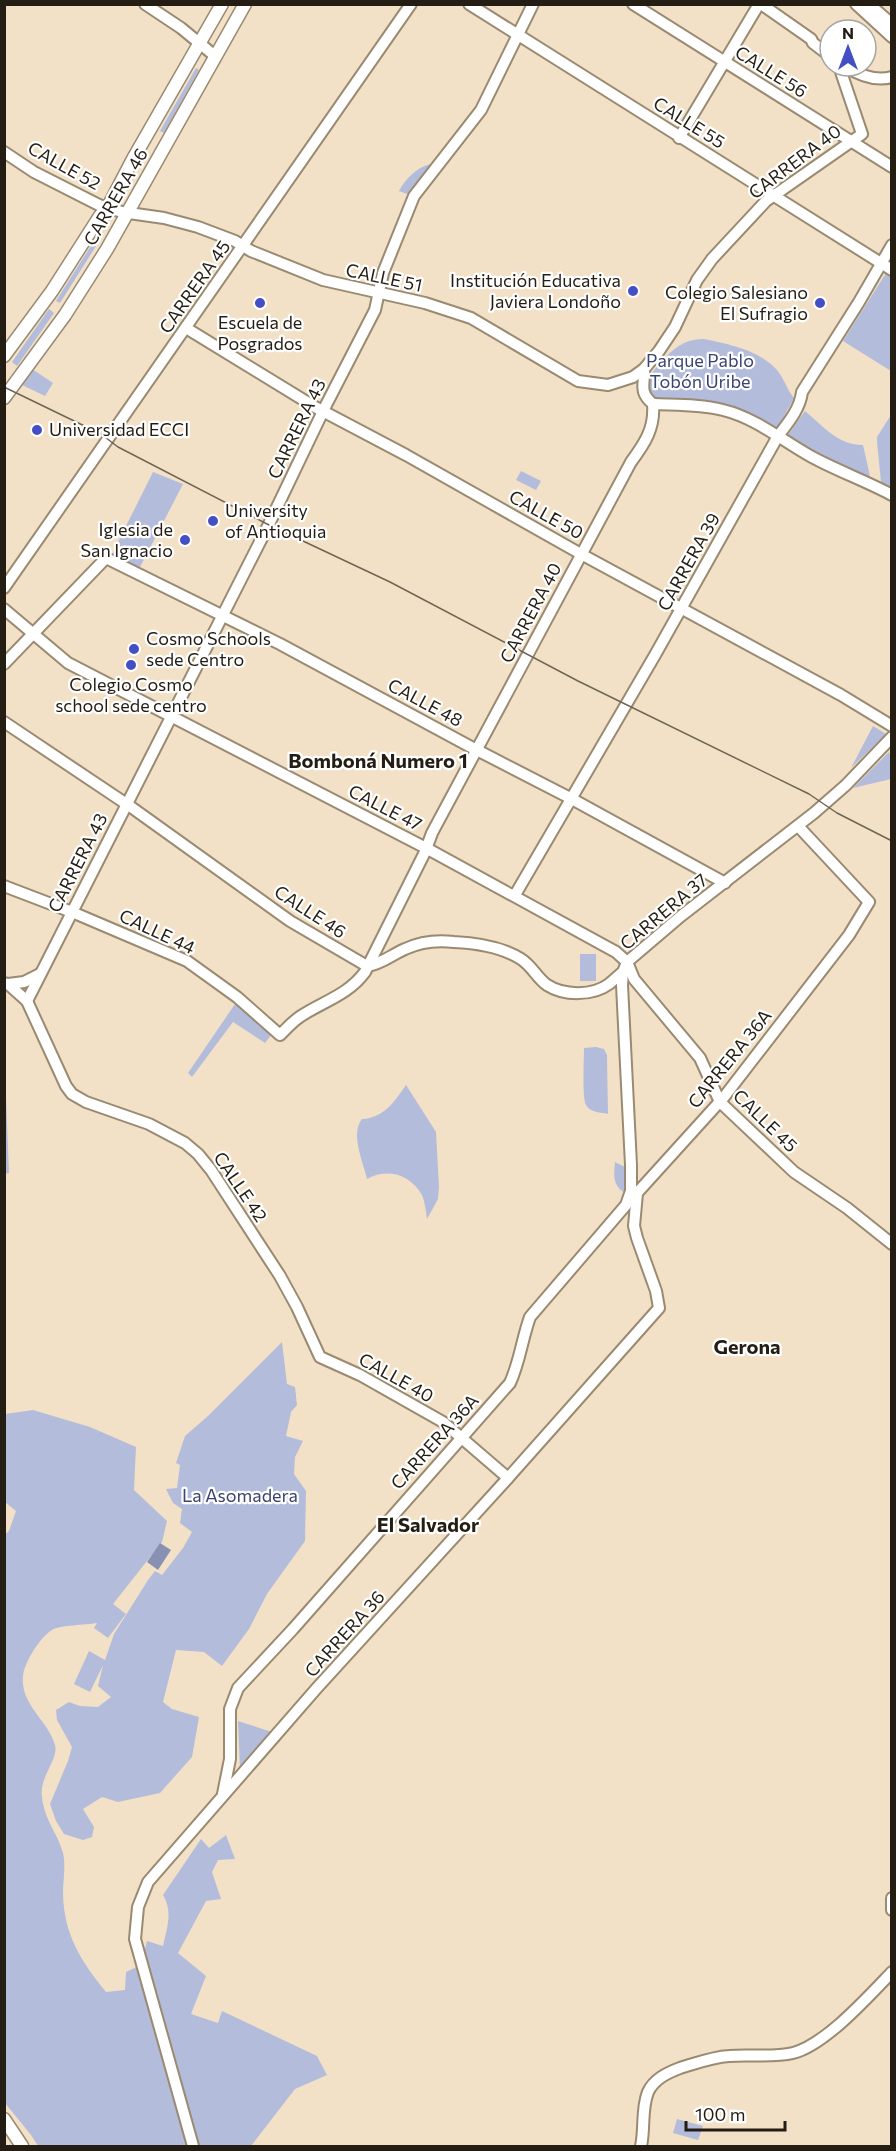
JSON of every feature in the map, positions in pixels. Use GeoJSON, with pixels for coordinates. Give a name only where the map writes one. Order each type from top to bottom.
{"type":"FeatureCollection","features":[{"type":"Feature","properties":{"kind":"main road","name":"CARRERA 46"},"geometry":{"type":"LineString","coordinates":[[4,356],[52,291],[108,207],[222,4]]}},
{"type":"Feature","properties":{"kind":"main road","name":"CARRERA 46"},"geometry":{"type":"LineString","coordinates":[[4,398],[65,315],[129,213],[245,4]]}},
{"type":"Feature","properties":{"kind":"main road"},"geometry":{"type":"LineString","coordinates":[[4,2119],[19,2143]]}},
{"type":"Feature","properties":{"kind":"street"},"geometry":{"type":"LineString","coordinates":[[145,4],[215,56]]}},
{"type":"Feature","properties":{"kind":"street","name":"CARRERA 45"},"geometry":{"type":"LineString","coordinates":[[4,588],[411,4]]}},
{"type":"Feature","properties":{"kind":"street","name":"CALLE 55"},"geometry":{"type":"LineString","coordinates":[[469,4],[891,270]]}},
{"type":"Feature","properties":{"kind":"street","name":"CARRERA 43"},"geometry":{"type":"LineString","coordinates":[[27,1001],[375,310],[383,273],[414,196],[481,110],[533,4]]}},
{"type":"Feature","properties":{"kind":"street","name":"CALLE 56"},"geometry":{"type":"LineString","coordinates":[[633,4],[891,167]]}},
{"type":"Feature","properties":{"kind":"street"},"geometry":{"type":"LineString","coordinates":[[856,4],[891,37]]}},
{"type":"Feature","properties":{"kind":"street"},"geometry":{"type":"LineString","coordinates":[[680,138],[757,5],[807,42],[818,47]]}},
{"type":"Feature","properties":{"kind":"street"},"geometry":{"type":"LineString","coordinates":[[869,5],[891,24]]}},
{"type":"Feature","properties":{"kind":"street"},"geometry":{"type":"LineString","coordinates":[[874,78],[883,80],[891,77]]}},
{"type":"Feature","properties":{"kind":"street","name":"CARRERA 40"},"geometry":{"type":"LineString","coordinates":[[280,1035],[304,1014],[343,994],[358,981],[367,966],[432,832],[631,462],[647,440],[652,427],[653,404],[646,396],[642,386],[644,369],[666,343],[698,280],[712,259],[774,195],[862,134],[843,78]]}},
{"type":"Feature","properties":{"kind":"street","name":"CALLE 52"},"geometry":{"type":"LineString","coordinates":[[4,152],[34,172],[88,200],[108,207]]}},
{"type":"Feature","properties":{"kind":"street","name":"CALLE 51"},"geometry":{"type":"LineString","coordinates":[[108,207],[198,227],[323,280],[425,303],[475,320],[578,381],[601,385],[615,384],[633,377],[644,369]]}},
{"type":"Feature","properties":{"kind":"street","name":"CARRERA 39"},"geometry":{"type":"LineString","coordinates":[[515,895],[682,608],[778,436],[801,402],[802,393],[891,245]]}},
{"type":"Feature","properties":{"kind":"street","name":"CALLE 50"},"geometry":{"type":"LineString","coordinates":[[186,328],[323,411],[841,695],[891,726]]}},
{"type":"Feature","properties":{"kind":"street"},"geometry":{"type":"LineString","coordinates":[[653,404],[723,410],[772,430],[812,456],[891,495]]}},
{"type":"Feature","properties":{"kind":"street","name":"CALLE 48"},"geometry":{"type":"LineString","coordinates":[[33,635],[106,558],[280,644],[725,883]]}},
{"type":"Feature","properties":{"kind":"street","name":"CALLE 47"},"geometry":{"type":"LineString","coordinates":[[4,609],[68,663],[515,895],[616,952],[625,967]]}},
{"type":"Feature","properties":{"kind":"street"},"geometry":{"type":"LineString","coordinates":[[4,664],[33,635]]}},
{"type":"Feature","properties":{"kind":"street","name":"CALLE 46"},"geometry":{"type":"LineString","coordinates":[[4,722],[126,804],[290,921],[367,966]]}},
{"type":"Feature","properties":{"kind":"street","name":"CARRERA 37"},"geometry":{"type":"LineString","coordinates":[[631,1165],[622,986],[625,967],[681,916],[798,826],[846,785],[891,737]]}},
{"type":"Feature","properties":{"kind":"street","name":"CARRERA 36A"},"geometry":{"type":"LineString","coordinates":[[659,1308],[656,1291],[634,1226],[637,1193],[720,1102],[849,935],[869,902],[798,826]]}},
{"type":"Feature","properties":{"kind":"street","name":"CALLE 44"},"geometry":{"type":"LineString","coordinates":[[4,886],[187,961],[237,997],[280,1035]]}},
{"type":"Feature","properties":{"kind":"street"},"geometry":{"type":"LineString","coordinates":[[367,966],[383,962],[415,945],[452,941],[507,951],[523,960],[545,984],[567,992],[579,993],[609,985],[625,967]]}},
{"type":"Feature","properties":{"kind":"street","name":"CALLE 45"},"geometry":{"type":"LineString","coordinates":[[625,967],[700,1058],[720,1102],[794,1172],[847,1208],[891,1244]]}},
{"type":"Feature","properties":{"kind":"street"},"geometry":{"type":"LineString","coordinates":[[6,984],[24,982],[40,974]]}},
{"type":"Feature","properties":{"kind":"street"},"geometry":{"type":"LineString","coordinates":[[6,984],[27,1001]]}},
{"type":"Feature","properties":{"kind":"street","name":"CALLE 42"},"geometry":{"type":"LineString","coordinates":[[27,1001],[66,1086],[72,1094],[86,1102],[150,1124],[190,1147],[204,1162],[280,1276],[320,1357]]}},
{"type":"Feature","properties":{"kind":"street","name":"CARRERA 36A"},"geometry":{"type":"LineString","coordinates":[[223,1794],[230,1759],[230,1709],[238,1688],[510,1383],[522,1351],[530,1317],[626,1205],[631,1191],[631,1165]]}},
{"type":"Feature","properties":{"kind":"street","name":"CARRERA 36"},"geometry":{"type":"LineString","coordinates":[[193,2146],[135,1939],[138,1907],[152,1875],[659,1308]]}},
{"type":"Feature","properties":{"kind":"street","name":"CALLE 40"},"geometry":{"type":"LineString","coordinates":[[320,1357],[360,1374],[443,1422],[463,1437],[508,1479]]}},
{"type":"Feature","properties":{"kind":"street"},"geometry":{"type":"LineString","coordinates":[[891,1899],[891,1910]]}},
{"type":"Feature","properties":{"kind":"street"},"geometry":{"type":"LineString","coordinates":[[641,2146],[645,2107],[648,2093],[654,2083],[675,2070],[710,2058],[776,2055],[793,2053],[804,2048],[820,2039],[849,2015],[891,1973]]}},
{"type":"Feature","properties":{"kind":"green space"},"geometry":{"type":"Polygon","coordinates":[[[196,68],[199,70],[164,133],[160,131],[196,68]]]}},
{"type":"Feature","properties":{"kind":"green space"},"geometry":{"type":"Polygon","coordinates":[[[431,164],[407,194],[399,191],[412,174],[431,164]]]}},
{"type":"Feature","properties":{"kind":"green space"},"geometry":{"type":"Polygon","coordinates":[[[99,233],[103,235],[60,303],[56,301],[99,233]]]}},
{"type":"Feature","properties":{"kind":"green space"},"geometry":{"type":"Polygon","coordinates":[[[888,270],[891,272],[891,371],[843,341],[888,270]]]}},
{"type":"Feature","properties":{"kind":"green space"},"geometry":{"type":"Polygon","coordinates":[[[49,309],[54,313],[17,366],[12,362],[49,309]]]}},
{"type":"Feature","properties":{"kind":"green space","name":"Parque Pablo Tobón Uribe"},"geometry":{"type":"Polygon","coordinates":[[[704,339],[753,353],[762,357],[777,370],[794,398],[777,429],[750,417],[655,399],[649,388],[649,376],[673,350],[686,342],[704,339]]]}},
{"type":"Feature","properties":{"kind":"green space"},"geometry":{"type":"Polygon","coordinates":[[[32,369],[53,383],[45,396],[20,384],[32,369]]]}},
{"type":"Feature","properties":{"kind":"green space"},"geometry":{"type":"Polygon","coordinates":[[[805,411],[839,438],[846,442],[863,445],[870,476],[844,470],[786,438],[805,411]]]}},
{"type":"Feature","properties":{"kind":"green space"},"geometry":{"type":"Polygon","coordinates":[[[891,415],[891,488],[881,482],[877,437],[891,415]]]}},
{"type":"Feature","properties":{"kind":"green space"},"geometry":{"type":"Polygon","coordinates":[[[521,471],[541,481],[536,490],[516,480],[521,471]]]}},
{"type":"Feature","properties":{"kind":"green space"},"geometry":{"type":"Polygon","coordinates":[[[153,472],[183,484],[138,571],[113,558],[112,554],[153,472]]]}},
{"type":"Feature","properties":{"kind":"green space"},"geometry":{"type":"Polygon","coordinates":[[[873,726],[886,734],[851,768],[873,726]]]}},
{"type":"Feature","properties":{"kind":"green space"},"geometry":{"type":"Polygon","coordinates":[[[889,752],[891,779],[853,788],[889,752]]]}},
{"type":"Feature","properties":{"kind":"green space"},"geometry":{"type":"Polygon","coordinates":[[[580,954],[596,954],[596,981],[580,981],[580,954]]]}},
{"type":"Feature","properties":{"kind":"green space"},"geometry":{"type":"Polygon","coordinates":[[[235,1004],[272,1034],[265,1043],[233,1022],[192,1077],[188,1073],[235,1004]]]}},
{"type":"Feature","properties":{"kind":"green space"},"geometry":{"type":"Polygon","coordinates":[[[584,1048],[604,1049],[607,1055],[608,1114],[590,1110],[585,1101],[584,1048]]]}},
{"type":"Feature","properties":{"kind":"green space"},"geometry":{"type":"Polygon","coordinates":[[[5,1072],[9,1173],[4,1174],[5,1072]]]}},
{"type":"Feature","properties":{"kind":"green space"},"geometry":{"type":"Polygon","coordinates":[[[406,1085],[436,1132],[438,1199],[427,1219],[422,1195],[405,1178],[382,1174],[367,1179],[358,1148],[357,1132],[362,1119],[377,1116],[383,1112],[406,1085]]]}},
{"type":"Feature","properties":{"kind":"green space"},"geometry":{"type":"Polygon","coordinates":[[[615,1162],[625,1167],[625,1193],[616,1183],[615,1162]]]}},
{"type":"Feature","properties":{"kind":"green space","name":"La Asomadera"},"geometry":{"type":"Polygon","coordinates":[[[282,1342],[287,1384],[295,1387],[297,1405],[291,1412],[286,1436],[303,1441],[295,1457],[294,1474],[306,1491],[305,1541],[267,1594],[249,1629],[222,1666],[204,1652],[176,1650],[163,1702],[172,1709],[199,1717],[192,1757],[160,1793],[118,1802],[102,1797],[83,1809],[94,1827],[92,1837],[83,1840],[64,1834],[50,1804],[72,1747],[57,1720],[56,1710],[69,1702],[80,1706],[98,1707],[111,1697],[98,1686],[103,1665],[90,1692],[74,1684],[89,1651],[105,1660],[114,1634],[148,1580],[155,1571],[162,1575],[192,1532],[180,1523],[182,1509],[173,1503],[166,1489],[177,1488],[180,1465],[176,1463],[185,1436],[282,1342]]]}},
{"type":"Feature","properties":{"kind":"green space"},"geometry":{"type":"Polygon","coordinates":[[[33,1410],[90,1427],[136,1447],[134,1490],[167,1521],[162,1542],[113,1604],[126,1614],[108,1638],[94,1628],[97,1623],[56,1628],[47,1633],[38,1644],[24,1671],[23,1686],[26,1696],[55,1745],[54,1756],[43,1782],[42,1797],[45,1812],[63,1853],[64,1909],[70,1935],[82,1958],[106,1992],[125,1990],[126,1972],[141,1965],[147,1941],[163,1946],[168,1907],[163,1895],[201,1839],[209,1848],[226,1835],[235,1859],[218,1860],[212,1872],[221,1899],[206,1901],[178,1953],[206,1976],[191,2014],[218,2023],[222,2011],[317,2056],[327,2075],[295,2089],[251,2146],[38,2146],[5,2103],[4,1535],[9,1531],[16,1511],[5,1502],[5,1414],[33,1410]]]}},
{"type":"Feature","properties":{"kind":"green space"},"geometry":{"type":"Polygon","coordinates":[[[238,1721],[272,1732],[240,1769],[238,1721]]]}},
{"type":"Feature","properties":{"kind":"green space"},"geometry":{"type":"Polygon","coordinates":[[[677,2119],[703,2126],[698,2140],[673,2133],[677,2119]]]}},
{"type":"Feature","properties":{"kind":"shaded area"},"geometry":{"type":"Polygon","coordinates":[[[160,1543],[171,1550],[158,1570],[147,1562],[160,1543]]]}},
{"type":"Feature","properties":{"kind":"tram line"},"geometry":{"type":"LineString","coordinates":[[4,387],[101,434],[118,447],[269,525],[390,582],[578,681],[809,794],[837,813],[892,841]]}},
{"type":"Feature","properties":{"kind":"place","name":"Institución Educativa Javiera Londoño"},"geometry":{"type":"Point","coordinates":[633,291]}},
{"type":"Feature","properties":{"kind":"place","name":"Escuela de Posgrados"},"geometry":{"type":"Point","coordinates":[260,303]}},
{"type":"Feature","properties":{"kind":"place","name":"Colegio Salesiano El Sufragio"},"geometry":{"type":"Point","coordinates":[820,303]}},
{"type":"Feature","properties":{"kind":"place","name":"Universidad ECCI"},"geometry":{"type":"Point","coordinates":[37,430]}},
{"type":"Feature","properties":{"kind":"place","name":"University of Antioquia"},"geometry":{"type":"Point","coordinates":[213,521]}},
{"type":"Feature","properties":{"kind":"place","name":"Iglesia de San Ignacio"},"geometry":{"type":"Point","coordinates":[185,540]}},
{"type":"Feature","properties":{"kind":"place","name":"Cosmo Schools sede Centro"},"geometry":{"type":"Point","coordinates":[134,649]}},
{"type":"Feature","properties":{"kind":"place","name":"Colegio Cosmo school sede centro"},"geometry":{"type":"Point","coordinates":[131,665]}},
{"type":"Feature","properties":{"kind":"district","name":"Bomboná Numero 1"},"geometry":{"type":"Point","coordinates":[378,761]}},
{"type":"Feature","properties":{"kind":"district","name":"Gerona"},"geometry":{"type":"Point","coordinates":[747,1347]}},
{"type":"Feature","properties":{"kind":"district","name":"El Salvador"},"geometry":{"type":"Point","coordinates":[428,1525]}}]}
